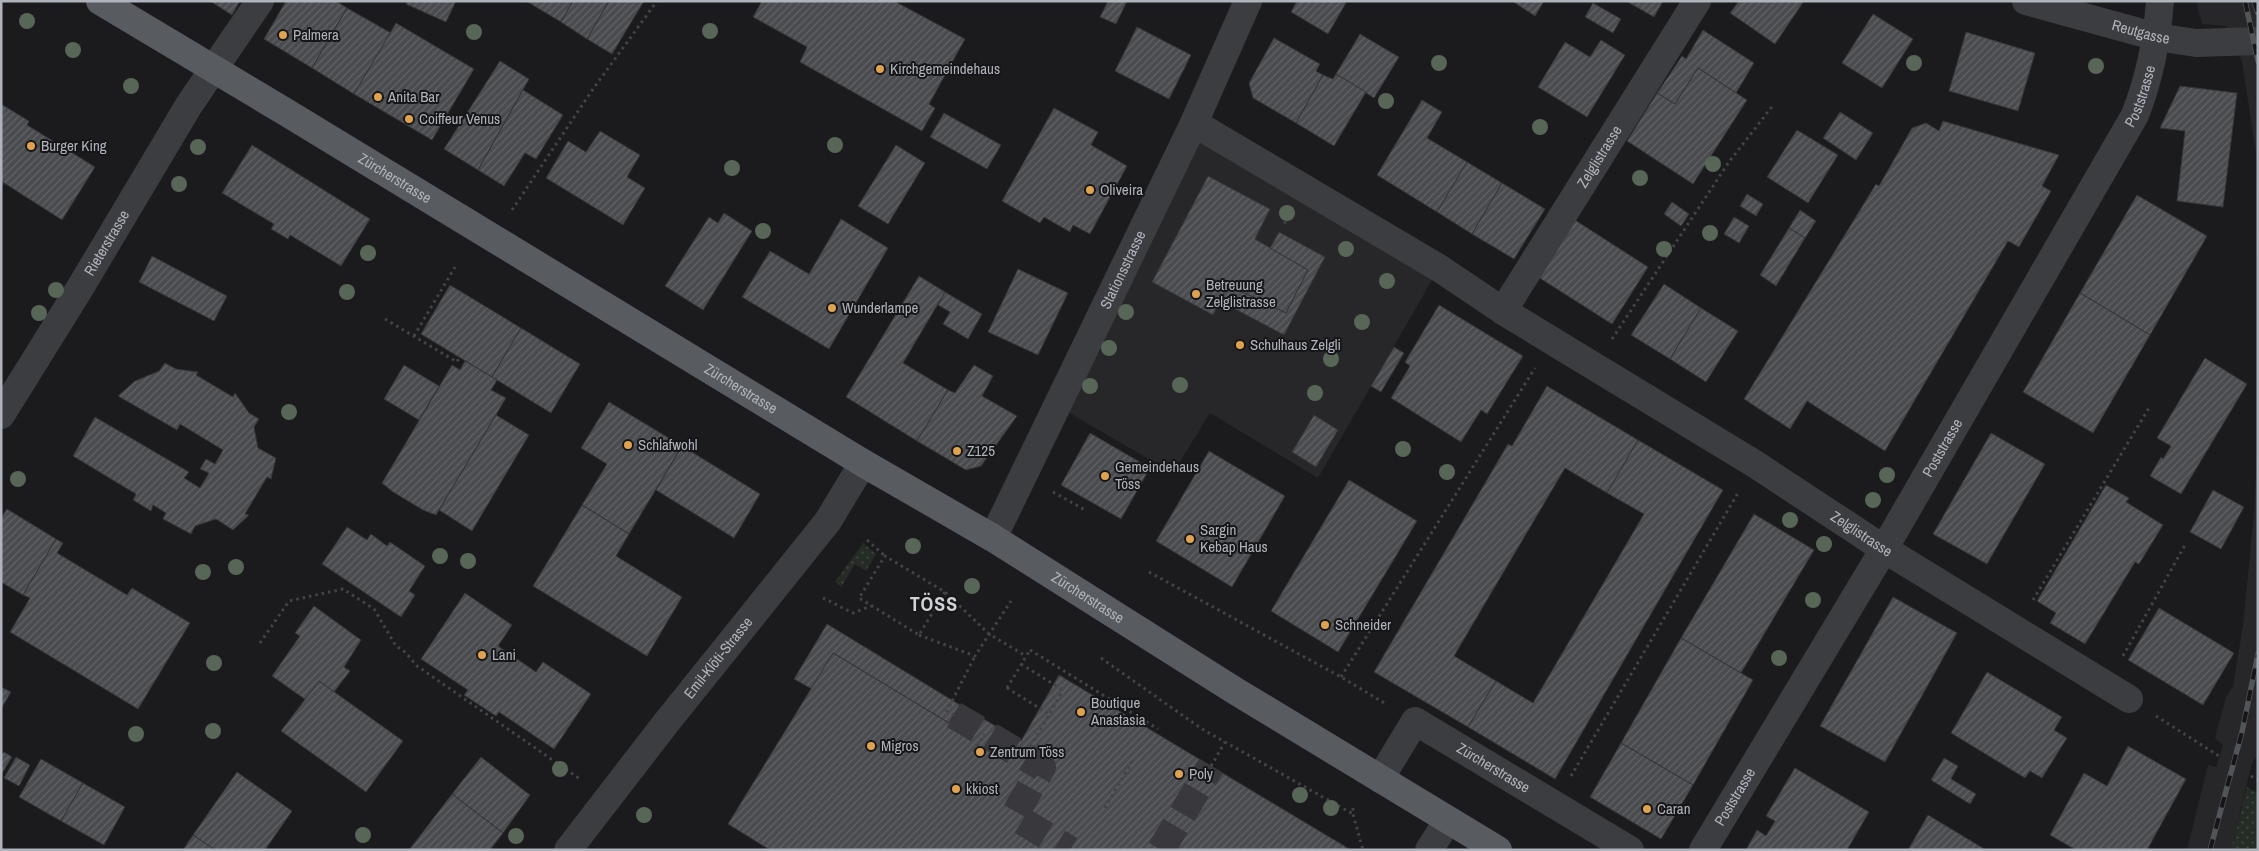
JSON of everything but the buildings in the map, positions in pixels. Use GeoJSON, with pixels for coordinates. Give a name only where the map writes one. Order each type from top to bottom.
{"type":"FeatureCollection","features":[{"type":"Feature","properties":{"kind":"main road","name":"Zürcherstrasse"},"geometry":{"type":"LineString","coordinates":[[100,1],[863,464],[993,538],[1380,779],[1498,850]]}},
{"type":"Feature","properties":{"kind":"street","name":"Rieterstrasse"},"geometry":{"type":"LineString","coordinates":[[1,415],[80,288],[189,105],[260,1]]}},
{"type":"Feature","properties":{"kind":"street","name":"Stationsstrasse"},"geometry":{"type":"LineString","coordinates":[[993,538],[1194,123],[1248,1]]}},
{"type":"Feature","properties":{"kind":"street","name":"Zelglistrasse"},"geometry":{"type":"LineString","coordinates":[[1504,311],[1697,1]]}},
{"type":"Feature","properties":{"kind":"street","name":"Reutgasse"},"geometry":{"type":"LineString","coordinates":[[2026,1],[2157,37],[2196,43],[2258,41]]}},
{"type":"Feature","properties":{"kind":"street","name":"Poststrasse"},"geometry":{"type":"LineString","coordinates":[[1704,850],[1884,549],[2135,115],[2150,69],[2157,37],[2160,1]]}},
{"type":"Feature","properties":{"kind":"street","name":"Zelglistrasse"},"geometry":{"type":"LineString","coordinates":[[1194,123],[1439,268],[1552,341],[1755,464],[1884,549],[2129,699]]}},
{"type":"Feature","properties":{"kind":"street","name":"Emil-Klöti-Strasse"},"geometry":{"type":"LineString","coordinates":[[581,846],[666,723],[828,521],[863,464]]}},
{"type":"Feature","properties":{"kind":"street","name":"Zürcherstrasse"},"geometry":{"type":"LineString","coordinates":[[1415,721],[1630,850]]}},
{"type":"Feature","properties":{"kind":"street"},"geometry":{"type":"LineString","coordinates":[[1380,779],[1415,721]]}},
{"type":"Feature","properties":{"kind":"street"},"geometry":{"type":"LineString","coordinates":[[1428,850],[1448,820]]}},
{"type":"Feature","properties":{"kind":"path"},"geometry":{"type":"LineString","coordinates":[[494,239],[593,89],[657,1]]}},
{"type":"Feature","properties":{"kind":"path"},"geometry":{"type":"LineString","coordinates":[[1594,366],[1729,162],[1774,104]]}},
{"type":"Feature","properties":{"kind":"path"},"geometry":{"type":"LineString","coordinates":[[414,336],[455,267]]}},
{"type":"Feature","properties":{"kind":"path"},"geometry":{"type":"LineString","coordinates":[[385,319],[457,362],[459,358]]}},
{"type":"Feature","properties":{"kind":"path"},"geometry":{"type":"LineString","coordinates":[[1341,677],[1552,341]]}},
{"type":"Feature","properties":{"kind":"path"},"geometry":{"type":"LineString","coordinates":[[2015,630],[2149,408]]}},
{"type":"Feature","properties":{"kind":"path"},"geometry":{"type":"LineString","coordinates":[[1554,804],[1755,464]]}},
{"type":"Feature","properties":{"kind":"path"},"geometry":{"type":"LineString","coordinates":[[1051,491],[1087,511]]}},
{"type":"Feature","properties":{"kind":"path"},"geometry":{"type":"LineString","coordinates":[[866,540],[885,556],[944,592],[989,634],[1026,656]]}},
{"type":"Feature","properties":{"kind":"path"},"geometry":{"type":"LineString","coordinates":[[2106,686],[2185,545]]}},
{"type":"Feature","properties":{"kind":"path"},"geometry":{"type":"LineString","coordinates":[[885,556],[859,598],[919,634],[975,656]]}},
{"type":"Feature","properties":{"kind":"path"},"geometry":{"type":"LineString","coordinates":[[1149,572],[1341,677],[1415,721]]}},
{"type":"Feature","properties":{"kind":"path"},"geometry":{"type":"LineString","coordinates":[[260,643],[289,601],[343,589],[374,609],[396,646],[405,652],[417,666],[586,784]]}},
{"type":"Feature","properties":{"kind":"path"},"geometry":{"type":"LineString","coordinates":[[919,634],[944,592]]}},
{"type":"Feature","properties":{"kind":"path"},"geometry":{"type":"LineString","coordinates":[[823,598],[853,613],[872,606]]}},
{"type":"Feature","properties":{"kind":"path"},"geometry":{"type":"LineString","coordinates":[[954,715],[947,711],[975,656],[1011,601]]}},
{"type":"Feature","properties":{"kind":"path"},"geometry":{"type":"LineString","coordinates":[[1049,714],[1007,688],[1030,650],[1158,729]]}},
{"type":"Feature","properties":{"kind":"path"},"geometry":{"type":"LineString","coordinates":[[1101,658],[1202,729],[1352,814]]}},
{"type":"Feature","properties":{"kind":"path"},"geometry":{"type":"LineString","coordinates":[[1021,664],[1062,690],[1024,758]]}},
{"type":"Feature","properties":{"kind":"path"},"geometry":{"type":"LineString","coordinates":[[2129,699],[2220,756]]}},
{"type":"Feature","properties":{"kind":"path"},"geometry":{"type":"LineString","coordinates":[[974,752],[984,734]]}},
{"type":"Feature","properties":{"kind":"path"},"geometry":{"type":"LineString","coordinates":[[1212,766],[1225,742]]}},
{"type":"Feature","properties":{"kind":"path"},"geometry":{"type":"LineString","coordinates":[[1105,808],[1134,758]]}},
{"type":"Feature","properties":{"kind":"path"},"geometry":{"type":"LineString","coordinates":[[2251,776],[2258,780]]}},
{"type":"Feature","properties":{"kind":"path"},"geometry":{"type":"LineString","coordinates":[[1353,808],[1352,814],[1363,850]]}},
{"type":"Feature","properties":{"kind":"shaded area"},"geometry":{"type":"Polygon","coordinates":[[[2196,1],[2258,1],[2258,286],[2256,240],[2257,160],[2242,61],[2226,26],[2202,24],[2196,1]]]}},
{"type":"Feature","properties":{"kind":"shaded area","name":"Schulhaus Zelgli"},"geometry":{"type":"Polygon","coordinates":[[[1194,123],[1439,268],[1318,478],[1210,413],[1173,473],[1057,406],[1194,123]]]}},
{"type":"Feature","properties":{"kind":"shaded area"},"geometry":{"type":"Polygon","coordinates":[[[2258,430],[2258,754],[2252,763],[2231,850],[2187,850],[2208,765],[2216,767],[2223,745],[2215,738],[2226,697],[2233,687],[2243,625],[2254,514],[2258,430]]]}},
{"type":"Feature","properties":{"kind":"shaded area"},"geometry":{"type":"Polygon","coordinates":[[[863,543],[876,554],[866,571],[855,564],[841,587],[835,582],[863,543]]]}},
{"type":"Feature","properties":{"kind":"shaded area"},"geometry":{"type":"Polygon","coordinates":[[[2247,787],[2258,793],[2258,850],[2231,850],[2247,787]]]}},
{"type":"Feature","properties":{"kind":"tunnel"},"geometry":{"type":"LineString","coordinates":[[954,715],[1042,767],[1014,816],[1070,850]]}},
{"type":"Feature","properties":{"kind":"tunnel"},"geometry":{"type":"LineString","coordinates":[[1161,850],[1211,766]]}},
{"type":"Feature","properties":{"kind":"railway"},"geometry":{"type":"LineString","coordinates":[[2245,1],[2258,61]]}},
{"type":"Feature","properties":{"kind":"railway"},"geometry":{"type":"LineString","coordinates":[[2254,1],[2258,13]]}},
{"type":"Feature","properties":{"kind":"railway"},"geometry":{"type":"LineString","coordinates":[[2210,850],[2242,732],[2258,654]]}},
{"type":"Feature","properties":{"kind":"place","name":"Palmera"},"geometry":{"type":"Point","coordinates":[283,35]}},
{"type":"Feature","properties":{"kind":"place","name":"Kirchgemeindehaus"},"geometry":{"type":"Point","coordinates":[880,69]}},
{"type":"Feature","properties":{"kind":"place","name":"Anita Bar"},"geometry":{"type":"Point","coordinates":[378,97]}},
{"type":"Feature","properties":{"kind":"place","name":"Coiffeur Venus"},"geometry":{"type":"Point","coordinates":[409,119]}},
{"type":"Feature","properties":{"kind":"place","name":"Burger King"},"geometry":{"type":"Point","coordinates":[31,146]}},
{"type":"Feature","properties":{"kind":"place","name":"Oliveira"},"geometry":{"type":"Point","coordinates":[1090,190]}},
{"type":"Feature","properties":{"kind":"place","name":"Betreuung Zelglistrasse"},"geometry":{"type":"Point","coordinates":[1196,294]}},
{"type":"Feature","properties":{"kind":"place","name":"Wunderlampe"},"geometry":{"type":"Point","coordinates":[832,308]}},
{"type":"Feature","properties":{"kind":"place","name":"Schulhaus Zelgli"},"geometry":{"type":"Point","coordinates":[1240,345]}},
{"type":"Feature","properties":{"kind":"place","name":"Schlafwohl"},"geometry":{"type":"Point","coordinates":[628,445]}},
{"type":"Feature","properties":{"kind":"place","name":"Z125"},"geometry":{"type":"Point","coordinates":[957,451]}},
{"type":"Feature","properties":{"kind":"place","name":"Gemeindehaus Töss"},"geometry":{"type":"Point","coordinates":[1105,476]}},
{"type":"Feature","properties":{"kind":"place","name":"Sargin Kebap Haus"},"geometry":{"type":"Point","coordinates":[1190,539]}},
{"type":"Feature","properties":{"kind":"place","name":"Schneider"},"geometry":{"type":"Point","coordinates":[1325,625]}},
{"type":"Feature","properties":{"kind":"place","name":"Lani"},"geometry":{"type":"Point","coordinates":[482,655]}},
{"type":"Feature","properties":{"kind":"place","name":"Boutique Anastasia"},"geometry":{"type":"Point","coordinates":[1081,712]}},
{"type":"Feature","properties":{"kind":"place","name":"Migros"},"geometry":{"type":"Point","coordinates":[871,746]}},
{"type":"Feature","properties":{"kind":"place","name":"Zentrum Töss"},"geometry":{"type":"Point","coordinates":[980,752]}},
{"type":"Feature","properties":{"kind":"place","name":"Poly"},"geometry":{"type":"Point","coordinates":[1179,774]}},
{"type":"Feature","properties":{"kind":"place","name":"kkiost"},"geometry":{"type":"Point","coordinates":[956,789]}},
{"type":"Feature","properties":{"kind":"place","name":"Caran"},"geometry":{"type":"Point","coordinates":[1647,809]}},
{"type":"Feature","properties":{"kind":"district","name":"TÖSS"},"geometry":{"type":"Point","coordinates":[934,604]}}]}
